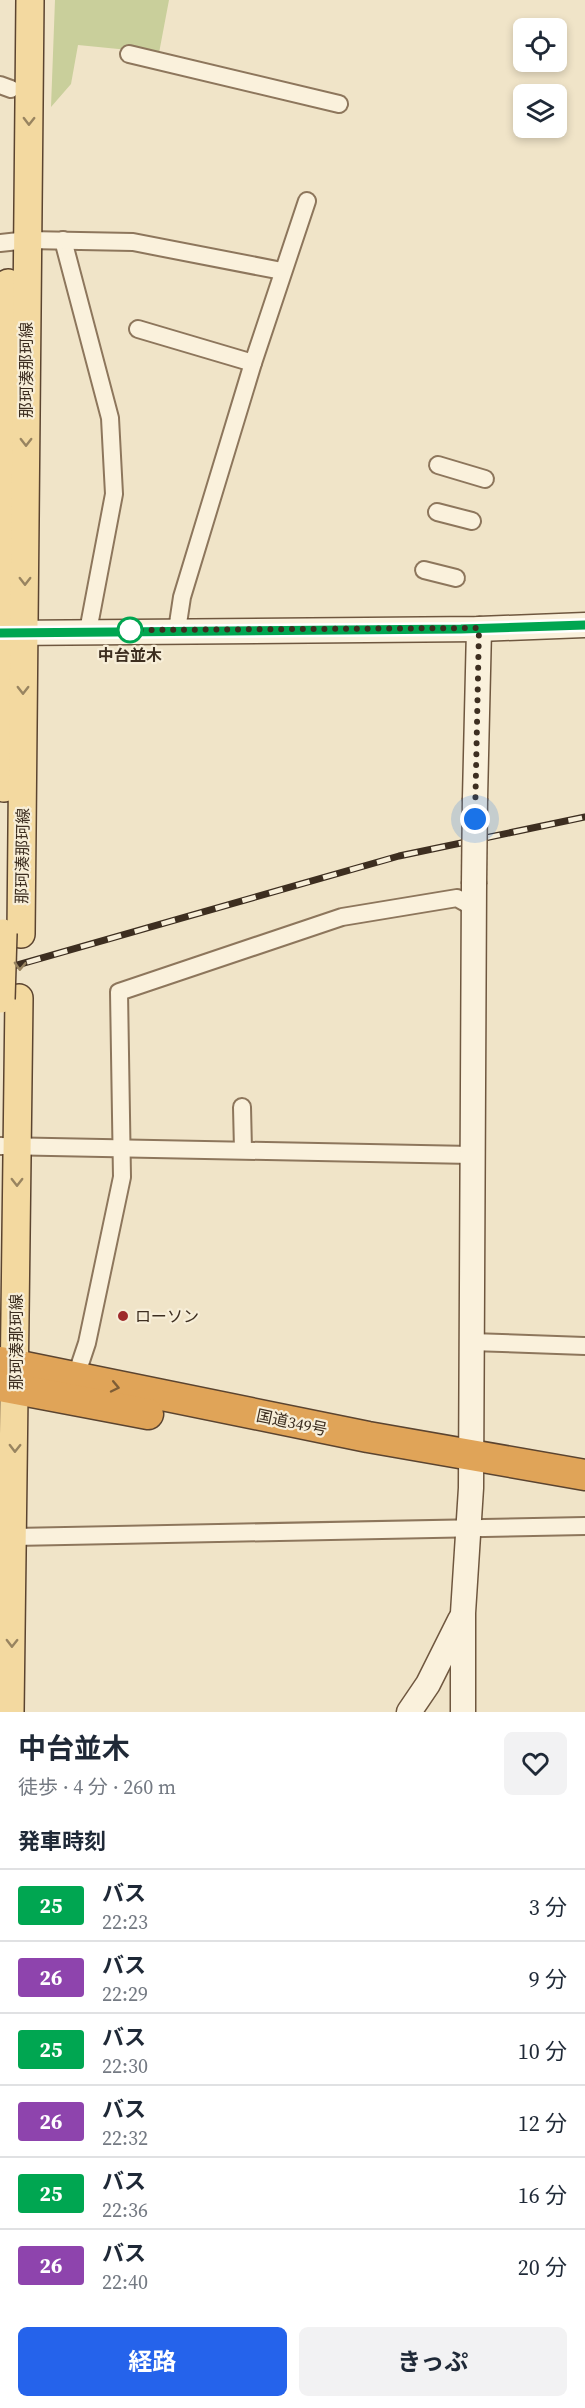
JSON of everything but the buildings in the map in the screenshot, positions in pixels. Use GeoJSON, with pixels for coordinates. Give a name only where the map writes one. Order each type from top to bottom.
{"type":"FeatureCollection","features":[{"type":"Feature","properties":{"kind":"highway","name":"国道349号"},"geometry":{"type":"LineString","coordinates":[[8,1376],[75,1378],[471,1464],[585,1492]]}},
{"type":"Feature","properties":{"kind":"highway","name":"国道349号"},"geometry":{"type":"LineString","coordinates":[[8,1376],[471,1464],[585,1475]]}},
{"type":"Feature","properties":{"kind":"main road","name":"那珂湊那珂線"},"geometry":{"type":"LineString","coordinates":[[10,1712],[14,1537],[8,1376],[8,1146],[12,934],[9,632],[12,242],[6,87],[12,0]]}},
{"type":"Feature","properties":{"kind":"main road","name":"那珂湊那珂線"},"geometry":{"type":"LineString","coordinates":[[12,242],[30,0]]}},
{"type":"Feature","properties":{"kind":"main road","name":"那珂湊那珂線"},"geometry":{"type":"LineString","coordinates":[[0,1095],[10,998]]}},
{"type":"Feature","properties":{"kind":"street"},"geometry":{"type":"LineString","coordinates":[[129,54],[339,104]]}},
{"type":"Feature","properties":{"kind":"street"},"geometry":{"type":"LineString","coordinates":[[177,630],[182,597],[282,271],[307,201]]}},
{"type":"Feature","properties":{"kind":"street"},"geometry":{"type":"LineString","coordinates":[[12,242],[63,240],[133,242],[282,271]]}},
{"type":"Feature","properties":{"kind":"street"},"geometry":{"type":"LineString","coordinates":[[63,240],[110,418],[114,494],[88,631]]}},
{"type":"Feature","properties":{"kind":"street"},"geometry":{"type":"LineString","coordinates":[[138,329],[253,363]]}},
{"type":"Feature","properties":{"kind":"street"},"geometry":{"type":"LineString","coordinates":[[438,465],[485,478]]}},
{"type":"Feature","properties":{"kind":"street"},"geometry":{"type":"LineString","coordinates":[[437,512],[472,521]]}},
{"type":"Feature","properties":{"kind":"street"},"geometry":{"type":"LineString","coordinates":[[424,570],[456,578]]}},
{"type":"Feature","properties":{"kind":"street"},"geometry":{"type":"LineString","coordinates":[[9,632],[585,625]]}},
{"type":"Feature","properties":{"kind":"street"},"geometry":{"type":"LineString","coordinates":[[463,1712],[463,1613],[470,1529],[471,1464],[474,896],[479,628]]}},
{"type":"Feature","properties":{"kind":"street"},"geometry":{"type":"LineString","coordinates":[[75,1378],[87,1343],[122,1177],[119,992],[342,917],[474,896]]}},
{"type":"Feature","properties":{"kind":"street"},"geometry":{"type":"LineString","coordinates":[[242,1107],[243,1150]]}},
{"type":"Feature","properties":{"kind":"street"},"geometry":{"type":"LineString","coordinates":[[8,1146],[472,1155]]}},
{"type":"Feature","properties":{"kind":"street"},"geometry":{"type":"LineString","coordinates":[[471,1342],[585,1346]]}},
{"type":"Feature","properties":{"kind":"street"},"geometry":{"type":"LineString","coordinates":[[14,1537],[585,1526]]}},
{"type":"Feature","properties":{"kind":"street"},"geometry":{"type":"LineString","coordinates":[[409,1712],[434,1674],[463,1613]]}},
{"type":"Feature","properties":{"kind":"green space"},"geometry":{"type":"Polygon","coordinates":[[[55,0],[169,0],[159,53],[78,45],[71,84],[51,107],[55,0]]]}},
{"type":"Feature","properties":{"kind":"railway"},"geometry":{"type":"LineString","coordinates":[[0,970],[399,856],[585,817]]}},
{"type":"Feature","properties":{"kind":"bus line","name":"25"},"geometry":{"type":"LineString","coordinates":[[0,633],[237,629],[461,629],[585,625]]}},
{"type":"Feature","properties":{"kind":"place","name":"中台並木"},"geometry":{"type":"Point","coordinates":[130,630]}},
{"type":"Feature","properties":{"kind":"place","name":"ローソン"},"geometry":{"type":"Point","coordinates":[123,1316]}},
{"type":"Feature","properties":{"kind":"route"},"geometry":{"type":"LineString","coordinates":[[130,630],[479,628],[475,819]]}}]}
